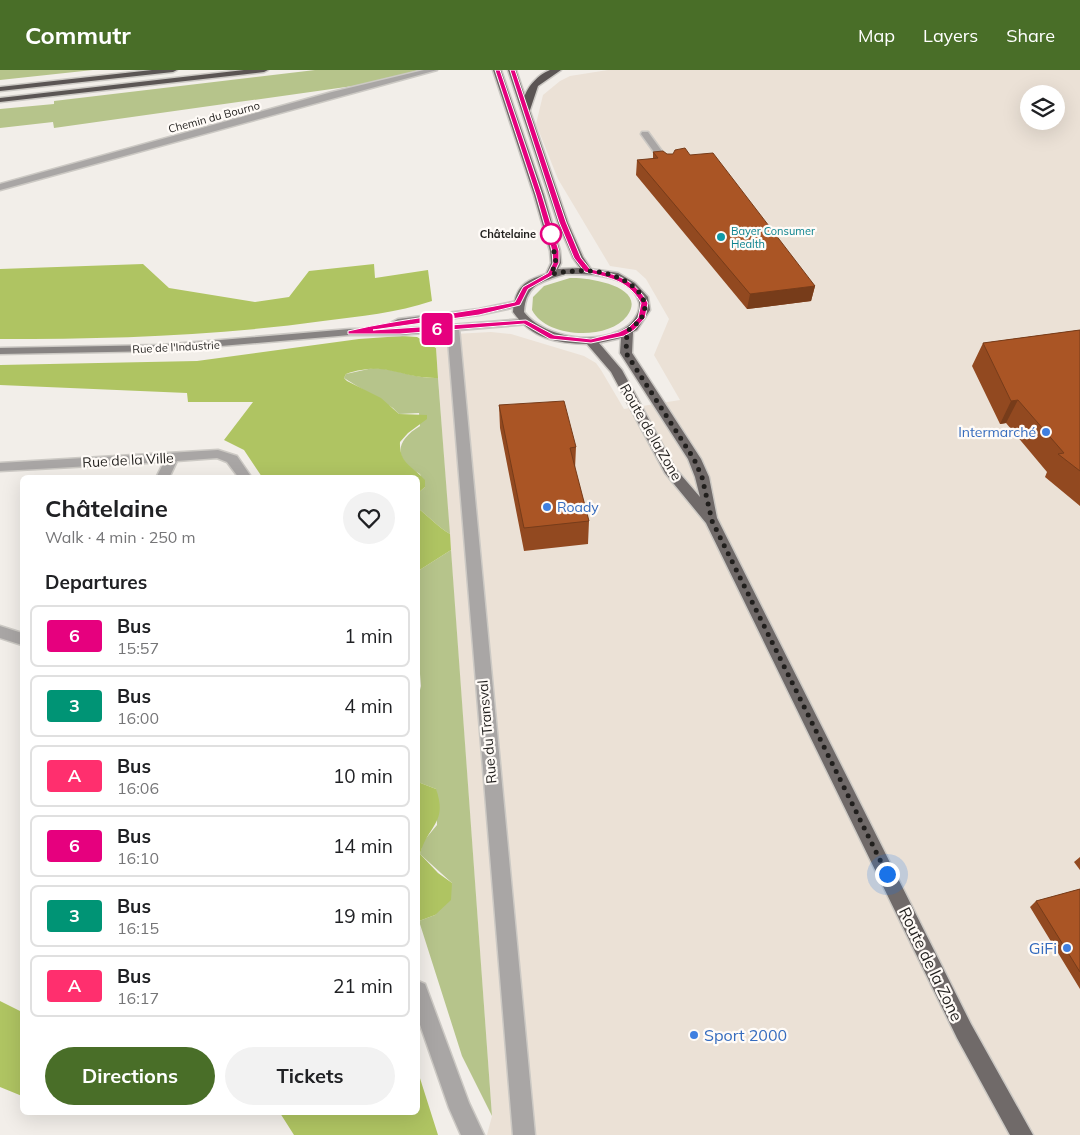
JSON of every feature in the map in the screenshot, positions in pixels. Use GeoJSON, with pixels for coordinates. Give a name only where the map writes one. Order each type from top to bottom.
{"type":"FeatureCollection","features":[{"type":"Feature","properties":{"kind":"highway"},"geometry":{"type":"LineString","coordinates":[[0,89],[173,70]]}},
{"type":"Feature","properties":{"kind":"highway"},"geometry":{"type":"LineString","coordinates":[[0,100],[264,70]]}},
{"type":"Feature","properties":{"kind":"highway"},"geometry":{"type":"LineString","coordinates":[[526,110],[532,86],[557,70]]}},
{"type":"Feature","properties":{"kind":"main road"},"geometry":{"type":"LineString","coordinates":[[497,70],[539,195],[555,251],[556,263],[551,274]]}},
{"type":"Feature","properties":{"kind":"main road"},"geometry":{"type":"LineString","coordinates":[[512,70],[562,222],[578,258],[588,271]]}},
{"type":"Feature","properties":{"kind":"main road"},"geometry":{"type":"LineString","coordinates":[[588,271],[619,278],[640,292],[645,303],[645,311],[639,322],[627,331],[614,337],[591,341],[553,337],[537,331],[520,315],[518,304],[525,288],[534,281],[551,274],[588,271]]}},
{"type":"Feature","properties":{"kind":"main road","name":"Route de la Zone"},"geometry":{"type":"LineString","coordinates":[[627,331],[626,353],[694,459],[702,477],[712,521]]}},
{"type":"Feature","properties":{"kind":"main road","name":"Route de la Zone"},"geometry":{"type":"LineString","coordinates":[[591,341],[616,370],[633,398],[670,470],[712,521],[964,1031],[1022,1135]]}},
{"type":"Feature","properties":{"kind":"street","name":"Chemin du Bourno"},"geometry":{"type":"LineString","coordinates":[[0,187],[335,94],[434,70]]}},
{"type":"Feature","properties":{"kind":"street"},"geometry":{"type":"LineString","coordinates":[[645,134],[668,165]]}},
{"type":"Feature","properties":{"kind":"street","name":"Rue de l'Industrie"},"geometry":{"type":"LineString","coordinates":[[350,332],[399,322],[479,312],[518,304]]}},
{"type":"Feature","properties":{"kind":"street","name":"Rue de l'Industrie"},"geometry":{"type":"LineString","coordinates":[[0,351],[161,348],[350,332],[453,328],[526,322]]}},
{"type":"Feature","properties":{"kind":"street","name":"Rue du Transval"},"geometry":{"type":"LineString","coordinates":[[453,328],[524,1135]]}},
{"type":"Feature","properties":{"kind":"street","name":"Rue de la Ville"},"geometry":{"type":"LineString","coordinates":[[0,467],[172,458],[210,454],[226,456],[232,459],[244,475]]}},
{"type":"Feature","properties":{"kind":"street"},"geometry":{"type":"LineString","coordinates":[[164,475],[172,458]]}},
{"type":"Feature","properties":{"kind":"street"},"geometry":{"type":"LineString","coordinates":[[0,632],[20,638]]}},
{"type":"Feature","properties":{"kind":"street"},"geometry":{"type":"LineString","coordinates":[[420,998],[460,1108],[472,1135]]}},
{"type":"Feature","properties":{"kind":"shaded area"},"geometry":{"type":"Polygon","coordinates":[[[608,70],[1080,70],[1080,1135],[487,1135],[492,1116],[435,335],[491,332],[511,334],[584,356],[596,363],[624,409],[680,400],[654,355],[669,319],[646,279],[636,270],[610,266],[558,179],[536,124],[543,95],[560,81],[570,76],[608,70]]]}},
{"type":"Feature","properties":{"kind":"green space"},"geometry":{"type":"Polygon","coordinates":[[[0,70],[93,70],[0,80],[0,70]]]}},
{"type":"Feature","properties":{"kind":"green space"},"geometry":{"type":"Polygon","coordinates":[[[315,70],[419,70],[367,84],[54,128],[53,122],[0,128],[0,109],[54,104],[54,101],[315,70]]]}},
{"type":"Feature","properties":{"kind":"green space"},"geometry":{"type":"Polygon","coordinates":[[[143,264],[169,288],[255,302],[289,297],[309,271],[374,264],[375,278],[428,270],[432,301],[378,314],[243,330],[121,337],[0,339],[0,269],[143,264]]]}},
{"type":"Feature","properties":{"kind":"green space"},"geometry":{"type":"Polygon","coordinates":[[[570,278],[589,279],[613,285],[623,291],[630,297],[632,306],[627,316],[618,324],[606,330],[578,333],[563,331],[539,319],[532,310],[533,297],[544,286],[570,278]]]}},
{"type":"Feature","properties":{"kind":"green space"},"geometry":{"type":"Polygon","coordinates":[[[402,336],[417,337],[436,348],[438,378],[425,378],[383,369],[372,369],[346,374],[344,378],[381,398],[399,414],[427,415],[427,419],[408,433],[400,442],[400,449],[404,460],[420,475],[261,475],[244,450],[224,440],[253,402],[188,402],[187,393],[0,385],[0,365],[197,361],[359,339],[402,336]]]}},
{"type":"Feature","properties":{"kind":"green space"},"geometry":{"type":"Polygon","coordinates":[[[381,368],[421,377],[438,378],[450,534],[420,510],[420,491],[425,487],[420,474],[405,462],[400,450],[406,438],[420,426],[419,413],[399,414],[393,408],[344,378],[346,374],[381,368]]]}},
{"type":"Feature","properties":{"kind":"green space"},"geometry":{"type":"Polygon","coordinates":[[[420,475],[425,480],[425,487],[420,491],[420,475]]]}},
{"type":"Feature","properties":{"kind":"green space"},"geometry":{"type":"Polygon","coordinates":[[[420,510],[450,534],[451,550],[420,570],[420,510]]]}},
{"type":"Feature","properties":{"kind":"green space"},"geometry":{"type":"Polygon","coordinates":[[[451,550],[492,1116],[462,1056],[420,924],[420,921],[435,915],[452,883],[420,854],[423,842],[437,825],[436,789],[420,783],[420,570],[451,550]]]}},
{"type":"Feature","properties":{"kind":"green space"},"geometry":{"type":"Polygon","coordinates":[[[420,783],[436,789],[440,809],[436,823],[423,844],[420,854],[420,783]]]}},
{"type":"Feature","properties":{"kind":"green space"},"geometry":{"type":"Polygon","coordinates":[[[420,854],[438,873],[452,883],[451,900],[435,915],[420,921],[420,854]]]}},
{"type":"Feature","properties":{"kind":"green space"},"geometry":{"type":"Polygon","coordinates":[[[0,1001],[20,1011],[20,1095],[0,1087],[0,1001]]]}},
{"type":"Feature","properties":{"kind":"green space"},"geometry":{"type":"Polygon","coordinates":[[[420,1078],[438,1135],[294,1135],[281,1115],[420,1115],[420,1078]]]}},
{"type":"Feature","properties":{"kind":"building","name":"Bayer Consumer Health"},"geometry":{"type":"Polygon","coordinates":[[[685,148],[690,155],[713,153],[815,286],[750,294],[637,160],[658,158],[653,152],[663,151],[667,154],[673,154],[675,150],[685,148]]]}},
{"type":"Feature","properties":{"kind":"building","name":"Intermarché"},"geometry":{"type":"Polygon","coordinates":[[[1080,330],[1080,471],[1058,454],[1064,453],[1018,400],[1011,401],[983,343],[1080,330]]]}},
{"type":"Feature","properties":{"kind":"building","name":"Roady"},"geometry":{"type":"Polygon","coordinates":[[[564,401],[576,447],[570,448],[589,521],[524,528],[499,405],[564,401]]]}},
{"type":"Feature","properties":{"kind":"building","name":"GiFi"},"geometry":{"type":"Polygon","coordinates":[[[1080,889],[1080,972],[1036,901],[1080,889]]]}},
{"type":"Feature","properties":{"kind":"bus line","name":"6"},"geometry":{"type":"LineString","coordinates":[[497,70],[539,195],[555,251],[556,263],[551,274],[534,281],[525,288],[518,300],[518,304],[479,312],[399,322],[350,332],[400,332],[526,322],[537,331],[553,337],[572,341],[591,341],[621,334],[636,325],[642,318],[645,311],[645,303],[640,292],[624,280],[599,272],[588,271],[571,245],[512,70]]}},
{"type":"Feature","properties":{"kind":"place","name":"Châtelaine"},"geometry":{"type":"Point","coordinates":[551,234]}},
{"type":"Feature","properties":{"kind":"place","name":"Bayer Consumer Health"},"geometry":{"type":"Point","coordinates":[721,237]}},
{"type":"Feature","properties":{"kind":"place","name":"Intermarché"},"geometry":{"type":"Point","coordinates":[1046,432]}},
{"type":"Feature","properties":{"kind":"place","name":"Roady"},"geometry":{"type":"Point","coordinates":[547,507]}},
{"type":"Feature","properties":{"kind":"place","name":"GiFi"},"geometry":{"type":"Point","coordinates":[1067,948]}},
{"type":"Feature","properties":{"kind":"place","name":"Sport 2000"},"geometry":{"type":"Point","coordinates":[694,1035]}},
{"type":"Feature","properties":{"kind":"route"},"geometry":{"type":"LineString","coordinates":[[551,234],[556,263],[551,274],[564,271],[604,273],[629,283],[640,292],[645,303],[645,311],[639,322],[627,331],[626,353],[678,431],[694,459],[702,477],[712,521],[887,874]]}}]}
